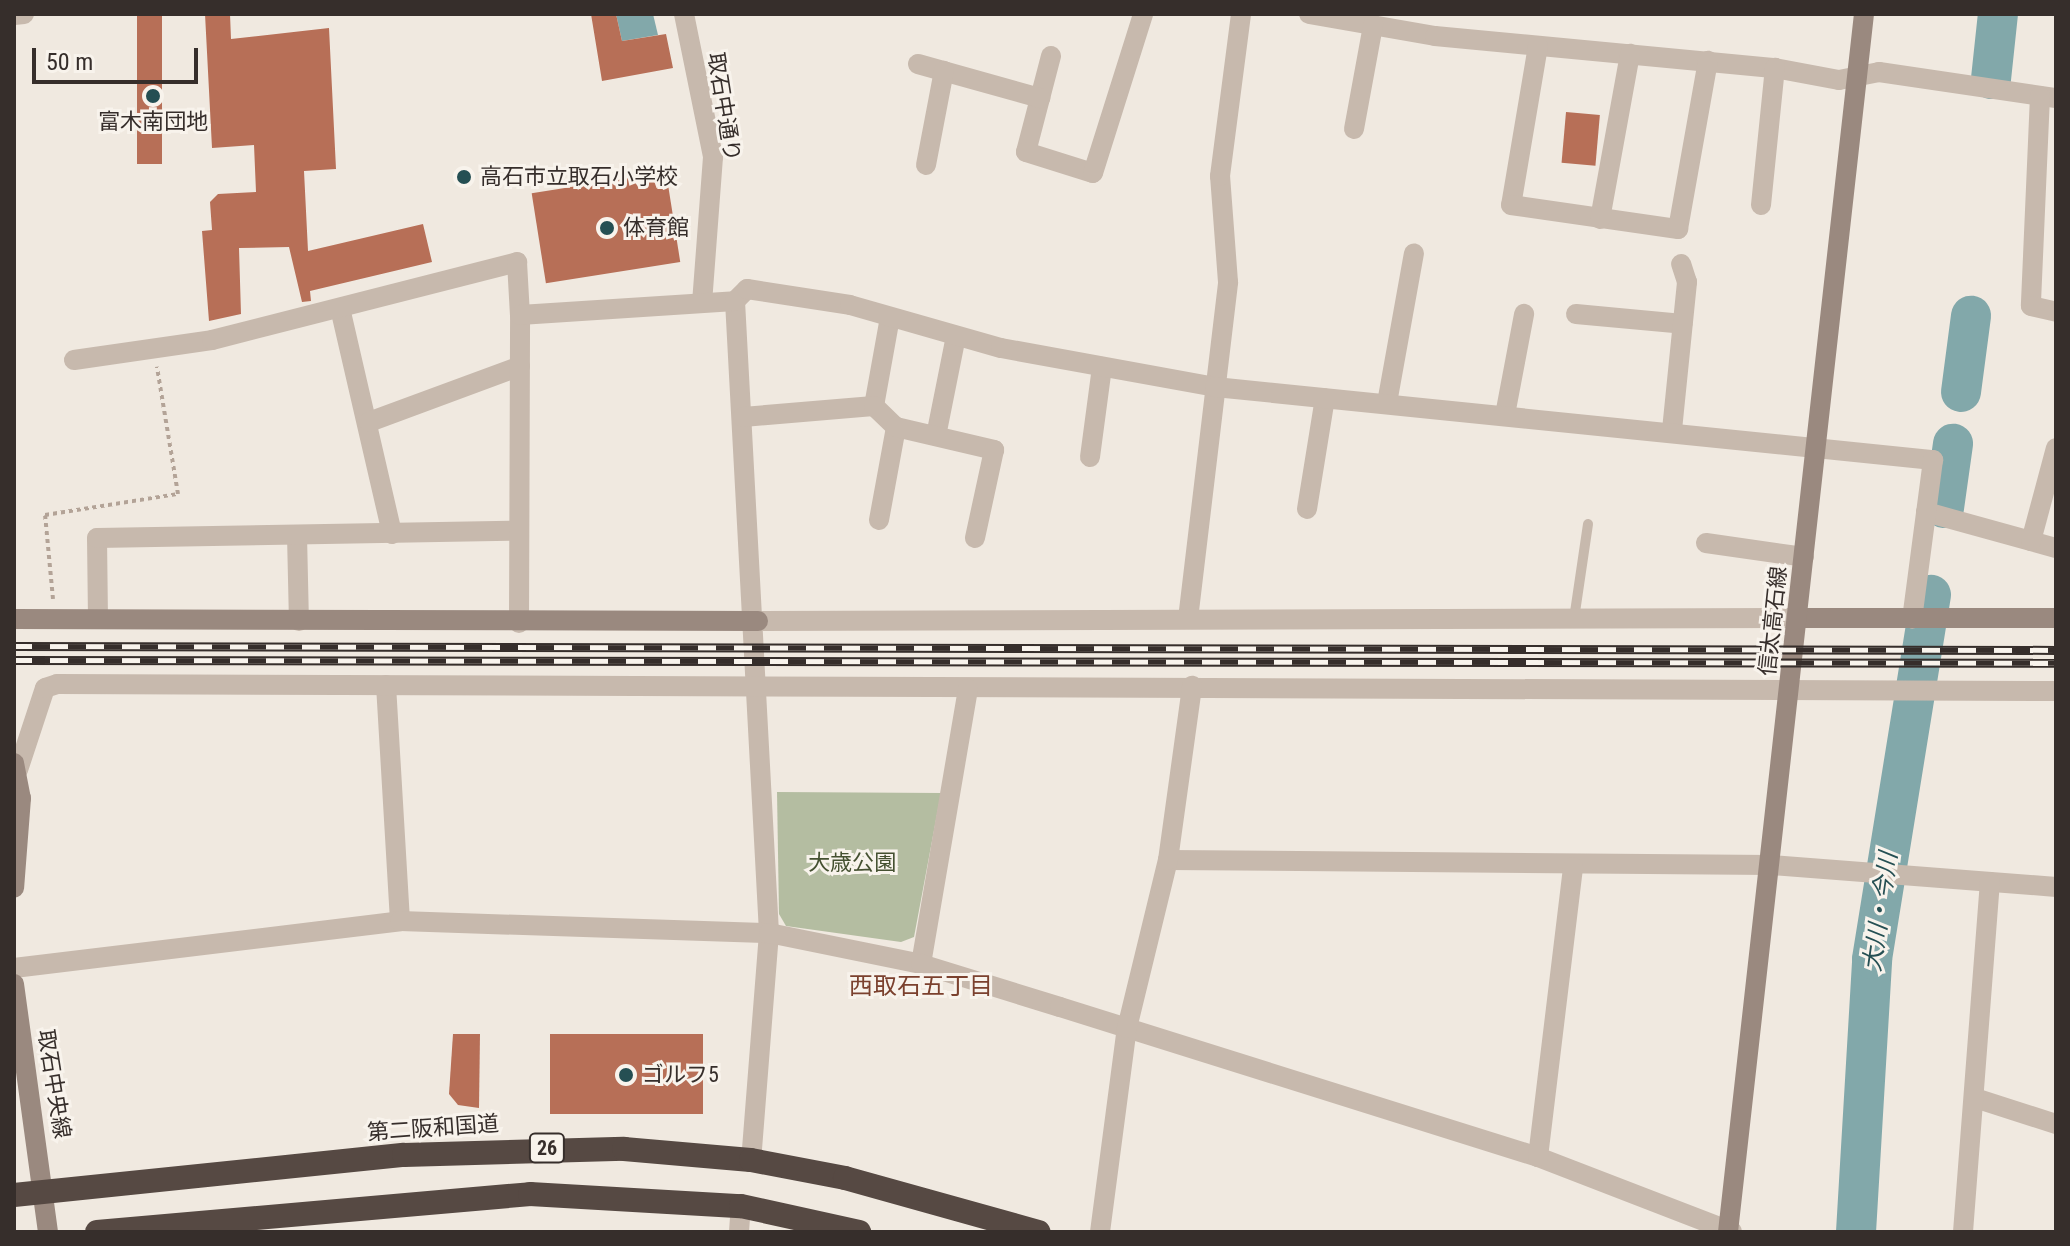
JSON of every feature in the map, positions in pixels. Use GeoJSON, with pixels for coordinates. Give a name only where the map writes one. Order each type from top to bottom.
{"type":"FeatureCollection","features":[{"type":"Feature","properties":{"kind":"highway","name":"第二阪和国道"},"geometry":{"type":"LineString","coordinates":[[14,1195],[531,1148],[751,1160],[1039,1232]]}},
{"type":"Feature","properties":{"kind":"highway","name":"26"},"geometry":{"type":"LineString","coordinates":[[97,1232],[530,1194],[741,1206],[859,1232]]}},
{"type":"Feature","properties":{"kind":"street"},"geometry":{"type":"LineString","coordinates":[[14,15],[24,14]]}},
{"type":"Feature","properties":{"kind":"street","name":"取石中通り"},"geometry":{"type":"LineString","coordinates":[[684,14],[713,157],[702,303]]}},
{"type":"Feature","properties":{"kind":"street"},"geometry":{"type":"LineString","coordinates":[[1051,56],[1026,152],[1093,173],[1143,14]]}},
{"type":"Feature","properties":{"kind":"street"},"geometry":{"type":"LineString","coordinates":[[1188,619],[1228,282],[1220,176],[1241,14]]}},
{"type":"Feature","properties":{"kind":"street"},"geometry":{"type":"LineString","coordinates":[[1309,14],[1538,46],[1857,78],[1879,72],[2048,97],[2046,193],[2031,306],[2056,312]]}},
{"type":"Feature","properties":{"kind":"street","name":"信太高石線"},"geometry":{"type":"LineString","coordinates":[[1729,1232],[1864,14]]}},
{"type":"Feature","properties":{"kind":"street"},"geometry":{"type":"LineString","coordinates":[[1354,129],[1373,25]]}},
{"type":"Feature","properties":{"kind":"street"},"geometry":{"type":"LineString","coordinates":[[1538,46],[1511,205],[1678,229],[1708,61]]}},
{"type":"Feature","properties":{"kind":"street"},"geometry":{"type":"LineString","coordinates":[[1600,219],[1630,54]]}},
{"type":"Feature","properties":{"kind":"street"},"geometry":{"type":"LineString","coordinates":[[918,64],[1040,98]]}},
{"type":"Feature","properties":{"kind":"street"},"geometry":{"type":"LineString","coordinates":[[1761,205],[1775,68]]}},
{"type":"Feature","properties":{"kind":"street"},"geometry":{"type":"LineString","coordinates":[[926,165],[944,71]]}},
{"type":"Feature","properties":{"kind":"street"},"geometry":{"type":"LineString","coordinates":[[1387,403],[1414,253]]}},
{"type":"Feature","properties":{"kind":"street"},"geometry":{"type":"LineString","coordinates":[[74,360],[154,349],[340,308],[517,262],[520,315],[519,623]]}},
{"type":"Feature","properties":{"kind":"street"},"geometry":{"type":"LineString","coordinates":[[1672,430],[1687,282],[1681,264]]}},
{"type":"Feature","properties":{"kind":"street"},"geometry":{"type":"LineString","coordinates":[[520,315],[735,301],[747,289],[890,317],[956,336],[1102,367],[1215,387],[1672,430],[1933,460],[1912,619]]}},
{"type":"Feature","properties":{"kind":"street"},"geometry":{"type":"LineString","coordinates":[[735,301],[758,621],[769,933],[751,1160]]}},
{"type":"Feature","properties":{"kind":"street"},"geometry":{"type":"LineString","coordinates":[[340,308],[369,422],[392,534]]}},
{"type":"Feature","properties":{"kind":"street"},"geometry":{"type":"LineString","coordinates":[[1505,415],[1524,314]]}},
{"type":"Feature","properties":{"kind":"street"},"geometry":{"type":"LineString","coordinates":[[1576,314],[1683,324]]}},
{"type":"Feature","properties":{"kind":"street"},"geometry":{"type":"LineString","coordinates":[[874,406],[890,317]]}},
{"type":"Feature","properties":{"kind":"street"},"geometry":{"type":"LineString","coordinates":[[936,436],[956,336]]}},
{"type":"Feature","properties":{"kind":"street"},"geometry":{"type":"LineString","coordinates":[[369,422],[520,366]]}},
{"type":"Feature","properties":{"kind":"street"},"geometry":{"type":"LineString","coordinates":[[1090,457],[1102,367]]}},
{"type":"Feature","properties":{"kind":"street"},"geometry":{"type":"LineString","coordinates":[[1307,509],[1325,398]]}},
{"type":"Feature","properties":{"kind":"street"},"geometry":{"type":"LineString","coordinates":[[743,417],[874,406],[896,427],[994,450],[975,538]]}},
{"type":"Feature","properties":{"kind":"street"},"geometry":{"type":"LineString","coordinates":[[879,520],[896,427]]}},
{"type":"Feature","properties":{"kind":"street"},"geometry":{"type":"LineString","coordinates":[[2031,541],[2055,453]]}},
{"type":"Feature","properties":{"kind":"street"},"geometry":{"type":"LineString","coordinates":[[1926,512],[2056,548]]}},
{"type":"Feature","properties":{"kind":"street"},"geometry":{"type":"LineString","coordinates":[[98,619],[97,538],[519,531]]}},
{"type":"Feature","properties":{"kind":"street"},"geometry":{"type":"LineString","coordinates":[[297,535],[299,621]]}},
{"type":"Feature","properties":{"kind":"street"},"geometry":{"type":"LineString","coordinates":[[1706,543],[1804,557]]}},
{"type":"Feature","properties":{"kind":"street"},"geometry":{"type":"LineString","coordinates":[[14,619],[519,623],[2056,618]]}},
{"type":"Feature","properties":{"kind":"street"},"geometry":{"type":"LineString","coordinates":[[14,888],[16,766],[45,688],[57,684],[2056,691]]}},
{"type":"Feature","properties":{"kind":"street"},"geometry":{"type":"LineString","coordinates":[[386,685],[400,921]]}},
{"type":"Feature","properties":{"kind":"street"},"geometry":{"type":"LineString","coordinates":[[1100,1232],[1127,1028],[1168,860],[1192,686]]}},
{"type":"Feature","properties":{"kind":"street"},"geometry":{"type":"LineString","coordinates":[[921,964],[968,689]]}},
{"type":"Feature","properties":{"kind":"street"},"geometry":{"type":"LineString","coordinates":[[1168,860],[1573,867],[1771,865],[2056,887]]}},
{"type":"Feature","properties":{"kind":"street"},"geometry":{"type":"LineString","coordinates":[[1538,1157],[1573,867]]}},
{"type":"Feature","properties":{"kind":"street"},"geometry":{"type":"LineString","coordinates":[[1963,1232],[1990,882]]}},
{"type":"Feature","properties":{"kind":"street"},"geometry":{"type":"LineString","coordinates":[[14,968],[400,921],[769,933],[921,964],[1127,1028],[1538,1157],[1729,1232]]}},
{"type":"Feature","properties":{"kind":"street","name":"取石中央線"},"geometry":{"type":"LineString","coordinates":[[14,984],[48,1191]]}},
{"type":"Feature","properties":{"kind":"street"},"geometry":{"type":"LineString","coordinates":[[1975,1098],[2056,1124]]}},
{"type":"Feature","properties":{"kind":"street"},"geometry":{"type":"LineString","coordinates":[[48,1191],[48,1232]]}},
{"type":"Feature","properties":{"kind":"street"},"geometry":{"type":"LineString","coordinates":[[739,1232],[741,1206]]}},
{"type":"Feature","properties":{"kind":"lane"},"geometry":{"type":"LineString","coordinates":[[1574,619],[1588,524]]}},
{"type":"Feature","properties":{"kind":"path"},"geometry":{"type":"LineString","coordinates":[[55,619],[45,515],[178,494],[154,349]]}},
{"type":"Feature","properties":{"kind":"green space","name":"大歳公園"},"geometry":{"type":"Polygon","coordinates":[[[777,792],[941,793],[914,937],[901,942],[786,926],[779,914],[777,792]]]}},
{"type":"Feature","properties":{"kind":"water"},"geometry":{"type":"Polygon","coordinates":[[[616,14],[653,14],[658,35],[622,41],[616,14]]]}},
{"type":"Feature","properties":{"kind":"building","name":"富木南団地"},"geometry":{"type":"Polygon","coordinates":[[[137,14],[162,14],[162,164],[137,164],[137,14]]]}},
{"type":"Feature","properties":{"kind":"building"},"geometry":{"type":"Polygon","coordinates":[[[205,14],[230,14],[231,39],[329,28],[336,169],[304,171],[308,251],[423,224],[432,262],[310,291],[311,301],[302,302],[289,247],[239,248],[241,314],[209,321],[202,231],[212,230],[210,202],[218,194],[256,192],[254,145],[212,148],[205,14]]]}},
{"type":"Feature","properties":{"kind":"building"},"geometry":{"type":"Polygon","coordinates":[[[591,14],[616,14],[622,41],[666,34],[673,68],[602,81],[591,14]]]}},
{"type":"Feature","properties":{"kind":"building"},"geometry":{"type":"Polygon","coordinates":[[[1566,112],[1600,115],[1595,166],[1562,163],[1566,112]]]}},
{"type":"Feature","properties":{"kind":"building","name":"体育館"},"geometry":{"type":"Polygon","coordinates":[[[666,172],[680,262],[546,283],[532,193],[666,172]]]}},
{"type":"Feature","properties":{"kind":"building"},"geometry":{"type":"Polygon","coordinates":[[[453,1034],[480,1034],[479,1108],[458,1105],[449,1094],[453,1034]]]}},
{"type":"Feature","properties":{"kind":"building","name":"ゴルフ5"},"geometry":{"type":"Polygon","coordinates":[[[550,1034],[703,1034],[703,1114],[550,1114],[550,1034]]]}},
{"type":"Feature","properties":{"kind":"waterway","name":"大川・今川"},"geometry":{"type":"LineString","coordinates":[[1991,79],[1998,14]]}},
{"type":"Feature","properties":{"kind":"waterway","name":"大川・今川"},"geometry":{"type":"LineString","coordinates":[[1961,392],[1971,316]]}},
{"type":"Feature","properties":{"kind":"waterway","name":"大川・今川"},"geometry":{"type":"LineString","coordinates":[[1944,508],[1953,444]]}},
{"type":"Feature","properties":{"kind":"waterway","name":"大川・今川"},"geometry":{"type":"LineString","coordinates":[[1856,1232],[1872,959],[1931,595]]}},
{"type":"Feature","properties":{"kind":"railway"},"geometry":{"type":"LineString","coordinates":[[14,646],[2056,650]]}},
{"type":"Feature","properties":{"kind":"railway"},"geometry":{"type":"LineString","coordinates":[[14,660],[2056,663]]}},
{"type":"Feature","properties":{"kind":"place","name":"富木南団地"},"geometry":{"type":"Point","coordinates":[153,96]}},
{"type":"Feature","properties":{"kind":"place","name":"高石市立取石小学校"},"geometry":{"type":"Point","coordinates":[464,177]}},
{"type":"Feature","properties":{"kind":"place","name":"体育館"},"geometry":{"type":"Point","coordinates":[607,228]}},
{"type":"Feature","properties":{"kind":"place","name":"ゴルフ5"},"geometry":{"type":"Point","coordinates":[626,1075]}},
{"type":"Feature","properties":{"kind":"district","name":"西取石五丁目"},"geometry":{"type":"Point","coordinates":[921,987]}}]}
